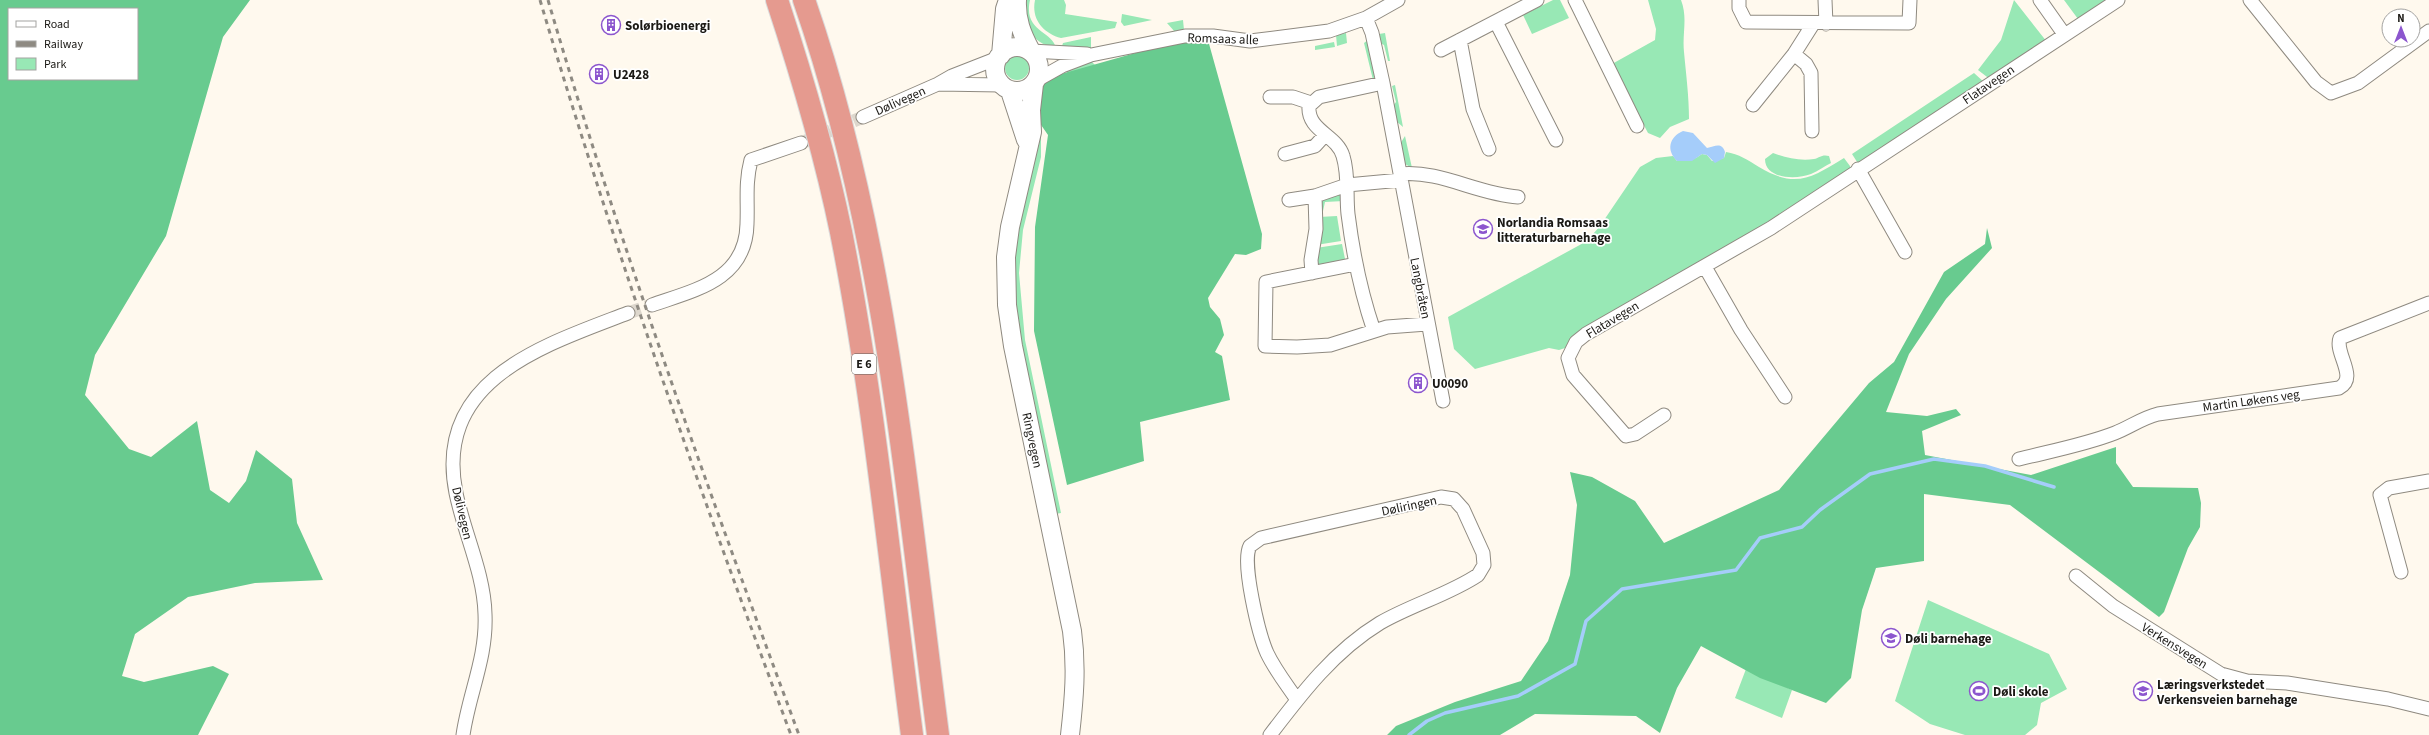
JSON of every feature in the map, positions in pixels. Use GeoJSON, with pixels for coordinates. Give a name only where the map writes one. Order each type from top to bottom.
{"type":"FeatureCollection","features":[{"type":"Feature","properties":{"kind":"highway","name":"E 6"},"geometry":{"type":"LineString","coordinates":[[777,0],[821,150],[840,232],[864,367],[912,735]]}},
{"type":"Feature","properties":{"kind":"highway","name":"E 6"},"geometry":{"type":"LineString","coordinates":[[804,0],[817,36],[846,141],[866,228],[891,372],[938,735]]}},
{"type":"Feature","properties":{"kind":"main road"},"geometry":{"type":"LineString","coordinates":[[1008,0],[1005,9],[999,57],[995,72],[1005,88],[1029,146]]}},
{"type":"Feature","properties":{"kind":"main road"},"geometry":{"type":"LineString","coordinates":[[1017,0],[1016,13],[1020,31],[1039,65],[1036,82]]}},
{"type":"Feature","properties":{"kind":"main road","name":"Dølivegen"},"geometry":{"type":"LineString","coordinates":[[999,57],[1015,47],[1031,51]]}},
{"type":"Feature","properties":{"kind":"main road","name":"Dølivegen"},"geometry":{"type":"LineString","coordinates":[[1005,88],[1020,92],[1036,82]]}},
{"type":"Feature","properties":{"kind":"main road","name":"Ringvegen"},"geometry":{"type":"LineString","coordinates":[[1036,82],[1031,110],[1032,132],[1010,227],[1006,257],[1007,305],[1013,346],[1072,631],[1076,658],[1070,735]]}},
{"type":"Feature","properties":{"kind":"street","name":"Romsaas alle"},"geometry":{"type":"LineString","coordinates":[[1036,82],[1062,66],[1091,54],[1185,36],[1213,36],[1250,41],[1314,34],[1343,27],[1366,18],[1398,0]]}},
{"type":"Feature","properties":{"kind":"street"},"geometry":{"type":"LineString","coordinates":[[1441,50],[1537,0]]}},
{"type":"Feature","properties":{"kind":"street"},"geometry":{"type":"LineString","coordinates":[[1575,0],[1637,126]]}},
{"type":"Feature","properties":{"kind":"street"},"geometry":{"type":"LineString","coordinates":[[1739,0],[1739,8],[1746,22],[1819,24],[1910,23],[1910,0]]}},
{"type":"Feature","properties":{"kind":"street"},"geometry":{"type":"LineString","coordinates":[[1753,105],[1819,24],[1826,0]]}},
{"type":"Feature","properties":{"kind":"street"},"geometry":{"type":"LineString","coordinates":[[2040,0],[2064,34]]}},
{"type":"Feature","properties":{"kind":"street","name":"Flatavegen"},"geometry":{"type":"LineString","coordinates":[[1664,415],[1635,434],[1626,436],[1573,375],[1569,366],[1568,358],[1576,342],[1586,334],[1771,228],[1858,169],[2118,0]]}},
{"type":"Feature","properties":{"kind":"street"},"geometry":{"type":"LineString","coordinates":[[2250,0],[2316,82],[2331,93],[2358,83],[2429,31]]}},
{"type":"Feature","properties":{"kind":"street","name":"Langbråten"},"geometry":{"type":"LineString","coordinates":[[1366,18],[1372,33],[1401,177],[1427,324],[1443,402]]}},
{"type":"Feature","properties":{"kind":"street"},"geometry":{"type":"LineString","coordinates":[[1496,22],[1556,140]]}},
{"type":"Feature","properties":{"kind":"street"},"geometry":{"type":"LineString","coordinates":[[1460,40],[1472,109],[1489,149]]}},
{"type":"Feature","properties":{"kind":"street","name":"Romsaas alle"},"geometry":{"type":"LineString","coordinates":[[1031,51],[1091,54]]}},
{"type":"Feature","properties":{"kind":"street"},"geometry":{"type":"LineString","coordinates":[[1794,54],[1806,64],[1811,73],[1812,131]]}},
{"type":"Feature","properties":{"kind":"street","name":"Dølivegen"},"geometry":{"type":"LineString","coordinates":[[863,117],[938,84],[952,76],[999,57]]}},
{"type":"Feature","properties":{"kind":"street"},"geometry":{"type":"LineString","coordinates":[[1374,331],[1365,304],[1356,264],[1348,212],[1347,185],[1342,150],[1337,143],[1320,131],[1308,113],[1311,103],[1319,97],[1382,83]]}},
{"type":"Feature","properties":{"kind":"street","name":"Dølivegen"},"geometry":{"type":"LineString","coordinates":[[938,84],[1005,88]]}},
{"type":"Feature","properties":{"kind":"street"},"geometry":{"type":"LineString","coordinates":[[1270,97],[1293,97],[1311,103]]}},
{"type":"Feature","properties":{"kind":"street"},"geometry":{"type":"LineString","coordinates":[[1285,154],[1315,146],[1325,134]]}},
{"type":"Feature","properties":{"kind":"street"},"geometry":{"type":"LineString","coordinates":[[652,305],[711,284],[729,270],[740,255],[747,227],[746,178],[751,160],[801,143]]}},
{"type":"Feature","properties":{"kind":"street"},"geometry":{"type":"LineString","coordinates":[[1858,169],[1905,252]]}},
{"type":"Feature","properties":{"kind":"street"},"geometry":{"type":"LineString","coordinates":[[1289,200],[1315,196],[1347,185],[1421,173],[1502,196],[1518,197]]}},
{"type":"Feature","properties":{"kind":"street"},"geometry":{"type":"LineString","coordinates":[[1312,273],[1311,260],[1316,230],[1315,196]]}},
{"type":"Feature","properties":{"kind":"street"},"geometry":{"type":"LineString","coordinates":[[1356,264],[1266,282],[1265,346],[1296,347],[1330,345],[1387,327],[1427,324]]}},
{"type":"Feature","properties":{"kind":"street"},"geometry":{"type":"LineString","coordinates":[[1705,267],[1741,330],[1785,397]]}},
{"type":"Feature","properties":{"kind":"street","name":"Martin Løkens veg"},"geometry":{"type":"LineString","coordinates":[[2019,459],[2072,446],[2116,432],[2146,417],[2158,414],[2339,388],[2346,382],[2347,376],[2338,349],[2340,338],[2429,303]]}},
{"type":"Feature","properties":{"kind":"street","name":"Dølivegen"},"geometry":{"type":"LineString","coordinates":[[463,735],[486,642],[486,612],[456,492],[453,453],[461,422],[475,398],[494,376],[522,358],[568,336],[628,313]]}},
{"type":"Feature","properties":{"kind":"street"},"geometry":{"type":"LineString","coordinates":[[2401,572],[2380,495],[2389,488],[2429,481]]}},
{"type":"Feature","properties":{"kind":"street","name":"Døliringen"},"geometry":{"type":"LineString","coordinates":[[1270,735],[1297,700],[1330,663],[1354,641],[1380,623],[1424,600],[1478,575],[1484,565],[1483,553],[1463,508],[1458,501],[1441,497],[1261,538],[1250,546],[1246,559],[1259,629],[1267,653],[1297,700]]}},
{"type":"Feature","properties":{"kind":"street","name":"Verkensvegen"},"geometry":{"type":"LineString","coordinates":[[2076,576],[2113,606],[2221,674],[2232,678],[2287,683],[2388,699],[2429,709]]}},
{"type":"Feature","properties":{"kind":"green space"},"geometry":{"type":"Polygon","coordinates":[[[0,0],[250,0],[223,37],[166,236],[95,355],[85,395],[129,449],[151,457],[197,421],[210,490],[229,503],[246,481],[256,450],[292,479],[297,523],[323,580],[255,583],[188,597],[135,634],[122,676],[144,682],[213,666],[229,674],[198,735],[0,735],[0,0]]]}},
{"type":"Feature","properties":{"kind":"green space"},"geometry":{"type":"Polygon","coordinates":[[[1022,0],[1030,0],[1029,11],[1034,25],[1049,37],[1056,48],[1046,45],[1034,37],[1028,25],[1022,0]]]}},
{"type":"Feature","properties":{"kind":"green space"},"geometry":{"type":"Polygon","coordinates":[[[1035,0],[1064,0],[1066,5],[1065,14],[1117,22],[1115,28],[1061,38],[1049,33],[1040,24],[1035,13],[1035,0]]]}},
{"type":"Feature","properties":{"kind":"green space"},"geometry":{"type":"Polygon","coordinates":[[[1553,0],[1560,0],[1569,18],[1532,34],[1523,15],[1553,0]]]}},
{"type":"Feature","properties":{"kind":"green space"},"geometry":{"type":"Polygon","coordinates":[[[1648,0],[1681,0],[1684,13],[1684,45],[1689,119],[1670,127],[1660,138],[1648,133],[1612,64],[1655,40],[1656,29],[1648,0]]]}},
{"type":"Feature","properties":{"kind":"green space"},"geometry":{"type":"Polygon","coordinates":[[[2014,0],[2047,42],[1991,80],[1978,70],[2001,40],[2014,0]]]}},
{"type":"Feature","properties":{"kind":"green space"},"geometry":{"type":"Polygon","coordinates":[[[2064,0],[2111,0],[2078,19],[2064,0]]]}},
{"type":"Feature","properties":{"kind":"green space"},"geometry":{"type":"Polygon","coordinates":[[[1122,14],[1152,20],[1124,26],[1121,22],[1122,14]]]}},
{"type":"Feature","properties":{"kind":"green space"},"geometry":{"type":"Polygon","coordinates":[[[1183,20],[1184,30],[1175,32],[1167,23],[1183,20]]]}},
{"type":"Feature","properties":{"kind":"green space"},"geometry":{"type":"Polygon","coordinates":[[[1206,33],[1262,234],[1261,249],[1246,255],[1235,254],[1208,298],[1210,307],[1220,319],[1224,335],[1215,352],[1222,356],[1230,400],[1140,422],[1144,461],[1067,485],[1034,331],[1035,227],[1048,135],[1015,87],[1206,33]]]}},
{"type":"Feature","properties":{"kind":"green space"},"geometry":{"type":"Polygon","coordinates":[[[1346,33],[1347,43],[1337,46],[1336,35],[1346,33]]]}},
{"type":"Feature","properties":{"kind":"green space"},"geometry":{"type":"Polygon","coordinates":[[[1385,33],[1390,61],[1388,61],[1384,45],[1380,43],[1379,34],[1385,33]]]}},
{"type":"Feature","properties":{"kind":"green space"},"geometry":{"type":"Polygon","coordinates":[[[1091,37],[1091,48],[1061,49],[1063,43],[1091,37]]]}},
{"type":"Feature","properties":{"kind":"green space"},"geometry":{"type":"Polygon","coordinates":[[[1368,40],[1375,75],[1373,80],[1364,43],[1368,40]]]}},
{"type":"Feature","properties":{"kind":"green space"},"geometry":{"type":"Polygon","coordinates":[[[1334,42],[1335,47],[1315,50],[1315,46],[1334,42]]]}},
{"type":"Feature","properties":{"kind":"green space"},"geometry":{"type":"Polygon","coordinates":[[[1012,56],[1022,56],[1029,63],[1029,73],[1022,80],[1012,80],[1005,73],[1005,63],[1012,56]]]}},
{"type":"Feature","properties":{"kind":"green space"},"geometry":{"type":"Polygon","coordinates":[[[1091,61],[1095,65],[1068,75],[1065,69],[1091,61]]]}},
{"type":"Feature","properties":{"kind":"green space"},"geometry":{"type":"Polygon","coordinates":[[[1061,73],[1062,77],[1041,121],[1041,157],[1023,230],[1019,273],[1025,340],[1061,513],[1055,514],[1018,333],[1014,297],[1014,252],[1036,135],[1054,75],[1061,73]]]}},
{"type":"Feature","properties":{"kind":"green space"},"geometry":{"type":"Polygon","coordinates":[[[1974,73],[1985,83],[1859,165],[1852,154],[1974,73]]]}},
{"type":"Feature","properties":{"kind":"green space"},"geometry":{"type":"Polygon","coordinates":[[[1395,85],[1403,127],[1396,121],[1393,106],[1396,102],[1392,86],[1395,85]]]}},
{"type":"Feature","properties":{"kind":"green space"},"geometry":{"type":"Polygon","coordinates":[[[1405,136],[1412,168],[1405,164],[1400,144],[1405,136]]]}},
{"type":"Feature","properties":{"kind":"green space"},"geometry":{"type":"Polygon","coordinates":[[[1726,152],[1739,156],[1772,174],[1783,178],[1803,178],[1822,171],[1844,158],[1853,170],[1571,346],[1559,350],[1549,348],[1475,369],[1454,349],[1448,317],[1587,241],[1600,226],[1640,167],[1656,158],[1673,156],[1677,161],[1696,158],[1702,154],[1707,155],[1712,161],[1724,158],[1726,152]]]}},
{"type":"Feature","properties":{"kind":"green space"},"geometry":{"type":"Polygon","coordinates":[[[1773,153],[1788,158],[1804,160],[1829,156],[1831,163],[1814,173],[1805,176],[1782,176],[1770,171],[1766,166],[1765,159],[1773,153]]]}},
{"type":"Feature","properties":{"kind":"green space"},"geometry":{"type":"Polygon","coordinates":[[[1340,190],[1344,201],[1325,202],[1323,211],[1319,211],[1319,202],[1340,190]]]}},
{"type":"Feature","properties":{"kind":"green space"},"geometry":{"type":"Polygon","coordinates":[[[1337,216],[1341,241],[1316,245],[1319,217],[1337,216]]]}},
{"type":"Feature","properties":{"kind":"green space"},"geometry":{"type":"Polygon","coordinates":[[[1987,228],[1992,248],[1946,299],[1909,354],[1886,412],[1927,416],[1956,409],[1961,415],[1922,431],[1925,455],[2031,475],[2116,447],[2116,463],[2133,487],[2198,488],[2201,503],[2200,527],[2188,548],[2164,612],[2159,617],[2010,505],[1924,494],[1924,561],[1876,568],[1862,610],[1851,678],[1826,703],[1760,678],[1701,646],[1677,688],[1660,733],[1636,716],[1535,714],[1500,735],[1387,735],[1396,726],[1455,702],[1521,681],[1548,641],[1570,575],[1577,505],[1570,472],[1592,477],[1635,501],[1664,543],[1779,490],[1869,383],[1894,362],[1944,272],[1985,244],[1987,228]]]}},
{"type":"Feature","properties":{"kind":"green space"},"geometry":{"type":"Polygon","coordinates":[[[1342,244],[1345,259],[1351,259],[1319,268],[1314,255],[1316,248],[1342,244]]]}},
{"type":"Feature","properties":{"kind":"green space"},"geometry":{"type":"Polygon","coordinates":[[[1928,600],[2049,654],[2067,689],[2041,703],[2037,725],[2025,735],[1965,735],[1930,724],[1895,701],[1928,600]]]}},
{"type":"Feature","properties":{"kind":"green space"},"geometry":{"type":"Polygon","coordinates":[[[1746,669],[1792,690],[1782,718],[1735,698],[1746,669]]]}},
{"type":"Feature","properties":{"kind":"water"},"geometry":{"type":"Polygon","coordinates":[[[1683,131],[1693,133],[1707,148],[1715,146],[1722,147],[1725,152],[1724,158],[1715,163],[1707,155],[1702,154],[1692,161],[1677,161],[1671,153],[1670,148],[1672,140],[1683,131]]]}},
{"type":"Feature","properties":{"kind":"waterway"},"geometry":{"type":"LineString","coordinates":[[1409,735],[1427,721],[1445,713],[1518,696],[1575,664],[1586,621],[1622,589],[1736,570],[1760,538],[1802,527],[1820,510],[1870,474],[1934,459],[1985,466],[2054,487]]}},
{"type":"Feature","properties":{"kind":"tunnel"},"geometry":{"type":"LineString","coordinates":[[801,143],[863,117]]}},
{"type":"Feature","properties":{"kind":"tunnel"},"geometry":{"type":"LineString","coordinates":[[628,313],[652,305]]}},
{"type":"Feature","properties":{"kind":"railway"},"geometry":{"type":"LineString","coordinates":[[540,0],[568,93],[659,370],[791,735]]}},
{"type":"Feature","properties":{"kind":"railway"},"geometry":{"type":"LineString","coordinates":[[548,0],[605,186],[667,370],[799,735]]}},
{"type":"Feature","properties":{"kind":"place","name":"Solørbioenergi"},"geometry":{"type":"Point","coordinates":[611,25]}},
{"type":"Feature","properties":{"kind":"place","name":"U2428"},"geometry":{"type":"Point","coordinates":[599,74]}},
{"type":"Feature","properties":{"kind":"place","name":"Norlandia Romsaas litteraturbarnehage"},"geometry":{"type":"Point","coordinates":[1483,229]}},
{"type":"Feature","properties":{"kind":"place","name":"U0090"},"geometry":{"type":"Point","coordinates":[1418,383]}},
{"type":"Feature","properties":{"kind":"place","name":"Døli barnehage"},"geometry":{"type":"Point","coordinates":[1891,638]}},
{"type":"Feature","properties":{"kind":"place","name":"Døli skole"},"geometry":{"type":"Point","coordinates":[1979,691]}},
{"type":"Feature","properties":{"kind":"place","name":"Læringsverkstedet Verkensveien barnehage"},"geometry":{"type":"Point","coordinates":[2143,691]}}]}
